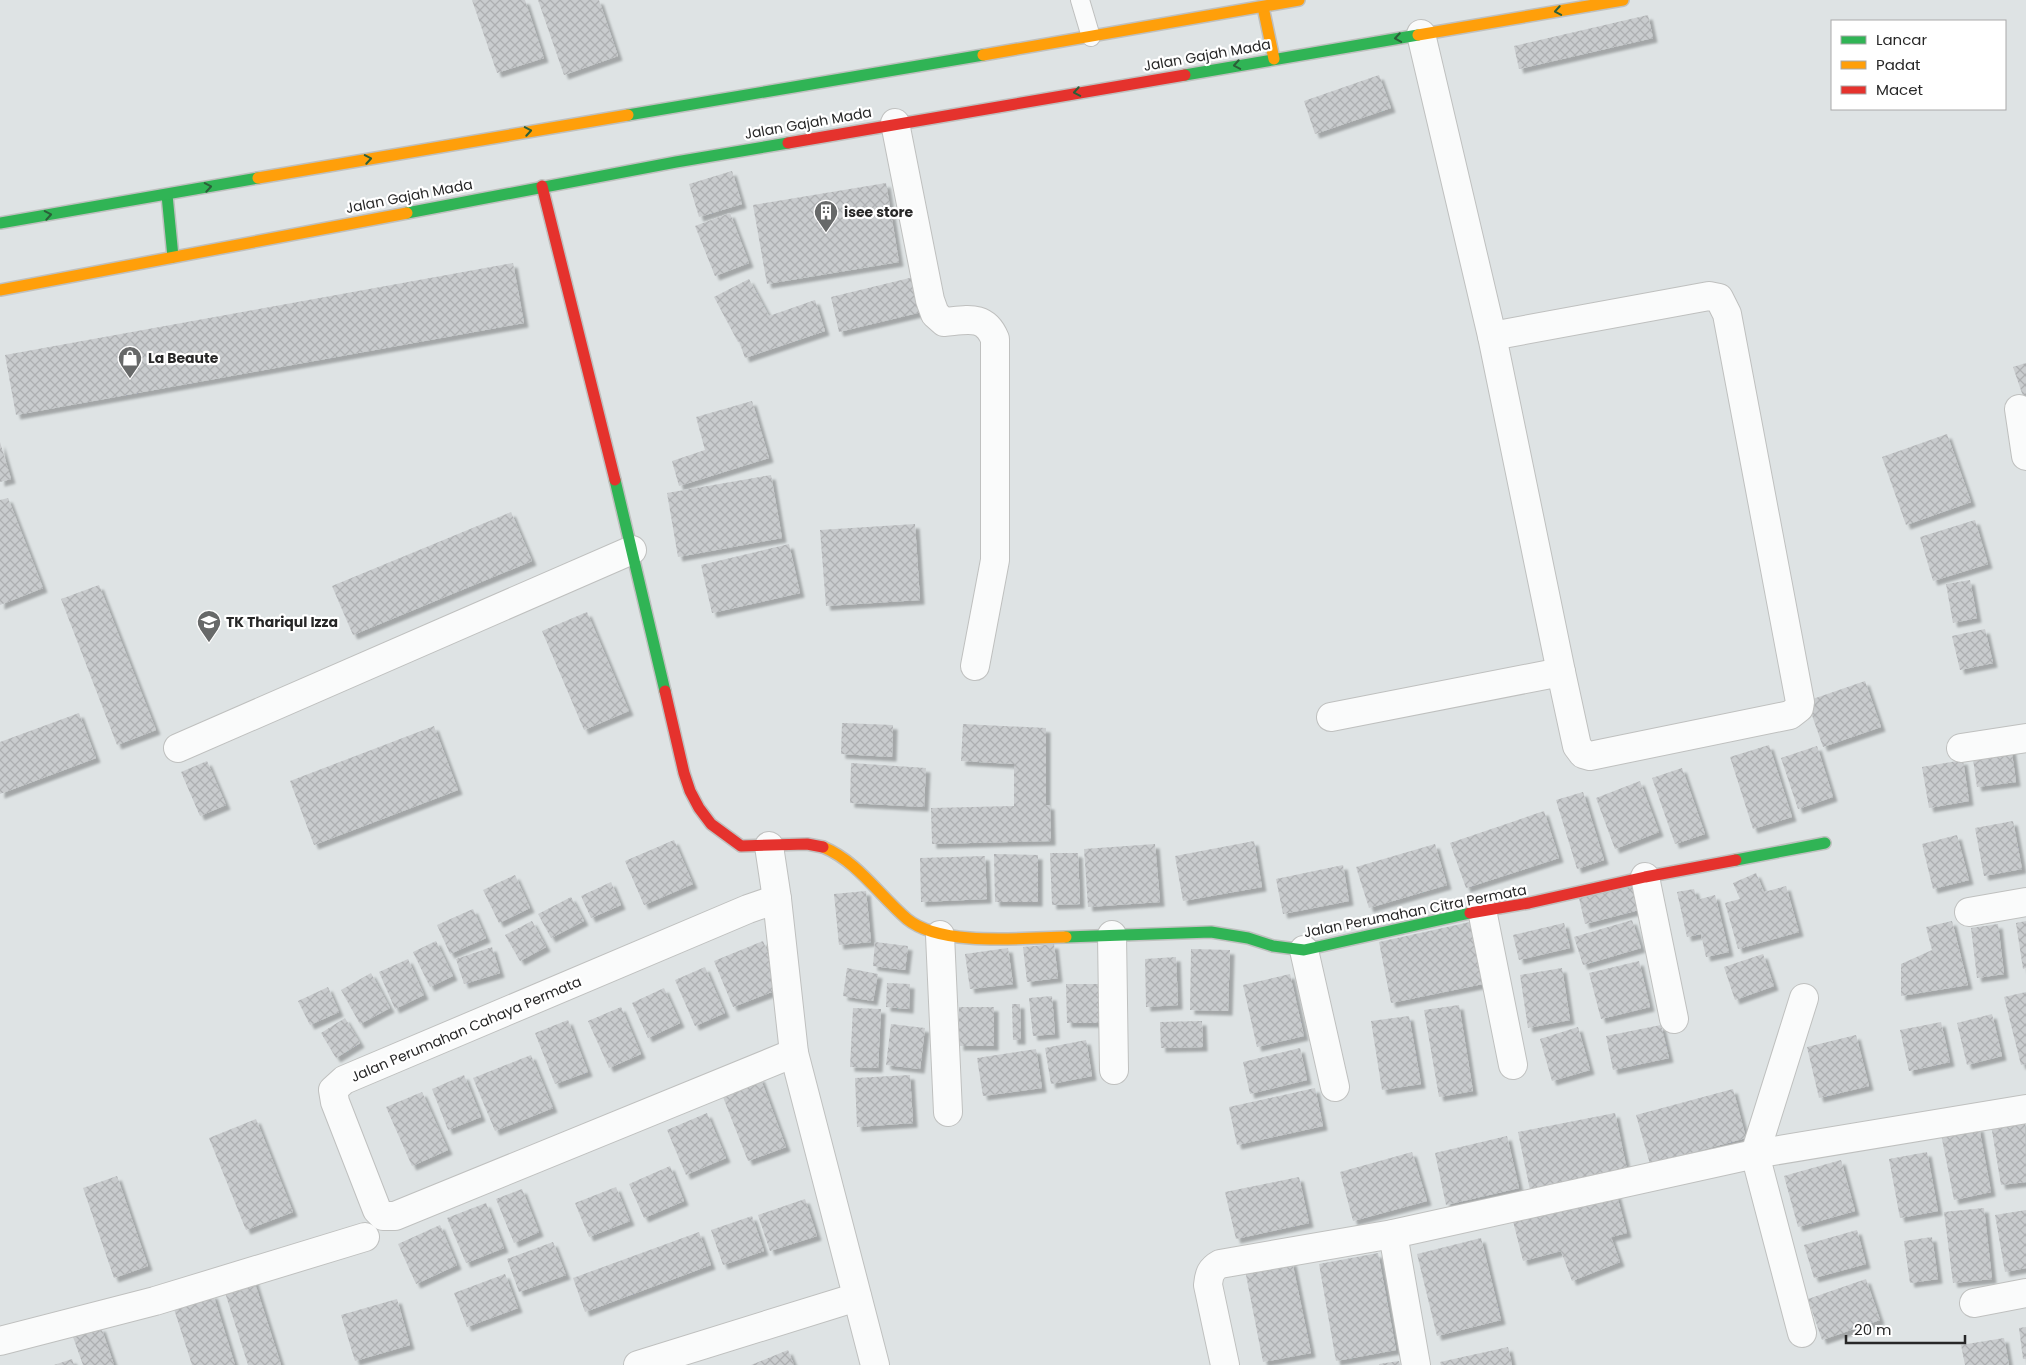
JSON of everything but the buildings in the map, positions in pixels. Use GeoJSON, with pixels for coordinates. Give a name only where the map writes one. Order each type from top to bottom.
{"type":"FeatureCollection","features":[{"type":"Feature","properties":{"kind":"main road"},"geometry":{"type":"LineString","coordinates":[[0,223],[1299,0]]}},
{"type":"Feature","properties":{"kind":"main road","name":"Jalan Gajah Mada"},"geometry":{"type":"LineString","coordinates":[[0,290],[542,186],[1623,0]]}},
{"type":"Feature","properties":{"kind":"main road"},"geometry":{"type":"LineString","coordinates":[[1263,7],[1274,59]]}},
{"type":"Feature","properties":{"kind":"main road","name":"Jalan Perumahan Citra Permata"},"geometry":{"type":"LineString","coordinates":[[542,186],[632,550],[684,773],[690,791],[699,808],[711,824],[741,846],[807,844],[825,847],[854,867],[908,920],[940,934],[993,939],[1211,932],[1248,938],[1273,946],[1304,950],[1482,910],[1529,903],[1645,877],[1824,844]]}},
{"type":"Feature","properties":{"kind":"main road"},"geometry":{"type":"LineString","coordinates":[[167,195],[173,257]]}},
{"type":"Feature","properties":{"kind":"street"},"geometry":{"type":"LineString","coordinates":[[1422,34],[1492,336],[1577,746],[1584,754],[1590,756],[1790,715],[1799,708],[1798,692],[1727,314],[1719,298],[1709,296],[1492,336]]}},
{"type":"Feature","properties":{"kind":"street"},"geometry":{"type":"LineString","coordinates":[[895,124],[930,300],[935,314],[944,322],[977,320],[991,329],[995,339],[994,560],[975,666]]}},
{"type":"Feature","properties":{"kind":"street"},"geometry":{"type":"LineString","coordinates":[[2019,409],[2026,456]]}},
{"type":"Feature","properties":{"kind":"street"},"geometry":{"type":"LineString","coordinates":[[178,748],[632,550]]}},
{"type":"Feature","properties":{"kind":"street"},"geometry":{"type":"LineString","coordinates":[[1331,717],[1561,672]]}},
{"type":"Feature","properties":{"kind":"street"},"geometry":{"type":"LineString","coordinates":[[1961,748],[2026,738]]}},
{"type":"Feature","properties":{"kind":"street"},"geometry":{"type":"LineString","coordinates":[[769,846],[777,899],[794,1053],[875,1365]]}},
{"type":"Feature","properties":{"kind":"street"},"geometry":{"type":"LineString","coordinates":[[1645,877],[1674,1020]]}},
{"type":"Feature","properties":{"kind":"street","name":"Jalan Perumahan Cahaya Permata"},"geometry":{"type":"LineString","coordinates":[[777,899],[748,909],[344,1080],[333,1090],[335,1102],[377,1210],[382,1216],[394,1216],[794,1053]]}},
{"type":"Feature","properties":{"kind":"street"},"geometry":{"type":"LineString","coordinates":[[1969,912],[2026,902]]}},
{"type":"Feature","properties":{"kind":"street"},"geometry":{"type":"LineString","coordinates":[[1482,910],[1513,1065]]}},
{"type":"Feature","properties":{"kind":"street"},"geometry":{"type":"LineString","coordinates":[[940,934],[948,1112]]}},
{"type":"Feature","properties":{"kind":"street"},"geometry":{"type":"LineString","coordinates":[[1112,935],[1114,1070]]}},
{"type":"Feature","properties":{"kind":"street"},"geometry":{"type":"LineString","coordinates":[[1304,950],[1334,1087]]}},
{"type":"Feature","properties":{"kind":"street"},"geometry":{"type":"LineString","coordinates":[[1802,1332],[1755,1154],[1804,998]]}},
{"type":"Feature","properties":{"kind":"street"},"geometry":{"type":"LineString","coordinates":[[1225,1365],[1208,1285],[1209,1276],[1213,1268],[1228,1262],[1392,1234],[1755,1154],[2026,1109]]}},
{"type":"Feature","properties":{"kind":"street"},"geometry":{"type":"LineString","coordinates":[[1392,1234],[1416,1365]]}},
{"type":"Feature","properties":{"kind":"street"},"geometry":{"type":"LineString","coordinates":[[0,1341],[154,1301],[365,1237]]}},
{"type":"Feature","properties":{"kind":"street"},"geometry":{"type":"LineString","coordinates":[[1974,1303],[2026,1293]]}},
{"type":"Feature","properties":{"kind":"street"},"geometry":{"type":"LineString","coordinates":[[638,1365],[857,1298]]}},
{"type":"Feature","properties":{"kind":"lane"},"geometry":{"type":"LineString","coordinates":[[1080,0],[1091,37]]}},
{"type":"Feature","properties":{"kind":"traffic: fast"},"geometry":{"type":"LineString","coordinates":[[1185,75],[1418,35]]}},
{"type":"Feature","properties":{"kind":"traffic: fast"},"geometry":{"type":"LineString","coordinates":[[628,115],[983,55]]}},
{"type":"Feature","properties":{"kind":"traffic: fast"},"geometry":{"type":"LineString","coordinates":[[407,213],[676,162],[788,143]]}},
{"type":"Feature","properties":{"kind":"traffic: fast"},"geometry":{"type":"LineString","coordinates":[[0,223],[258,178]]}},
{"type":"Feature","properties":{"kind":"traffic: fast"},"geometry":{"type":"LineString","coordinates":[[167,195],[173,257]]}},
{"type":"Feature","properties":{"kind":"traffic: fast"},"geometry":{"type":"LineString","coordinates":[[615,480],[665,691]]}},
{"type":"Feature","properties":{"kind":"traffic: fast"},"geometry":{"type":"LineString","coordinates":[[1736,860],[1825,843]]}},
{"type":"Feature","properties":{"kind":"traffic: fast"},"geometry":{"type":"LineString","coordinates":[[1066,937],[1211,932],[1248,938],[1273,946],[1304,950],[1470,913]]}},
{"type":"Feature","properties":{"kind":"traffic: slow"},"geometry":{"type":"LineString","coordinates":[[983,55],[1299,0]]}},
{"type":"Feature","properties":{"kind":"traffic: slow"},"geometry":{"type":"LineString","coordinates":[[1418,35],[1623,0]]}},
{"type":"Feature","properties":{"kind":"traffic: slow"},"geometry":{"type":"LineString","coordinates":[[1263,7],[1274,59]]}},
{"type":"Feature","properties":{"kind":"traffic: slow"},"geometry":{"type":"LineString","coordinates":[[258,178],[628,115]]}},
{"type":"Feature","properties":{"kind":"traffic: slow"},"geometry":{"type":"LineString","coordinates":[[0,290],[407,213]]}},
{"type":"Feature","properties":{"kind":"traffic: slow"},"geometry":{"type":"LineString","coordinates":[[823,847],[847,861],[907,919],[922,928],[940,934],[983,939],[1066,937]]}},
{"type":"Feature","properties":{"kind":"traffic: jam"},"geometry":{"type":"LineString","coordinates":[[788,143],[1185,75]]}},
{"type":"Feature","properties":{"kind":"traffic: jam"},"geometry":{"type":"LineString","coordinates":[[542,186],[615,480]]}},
{"type":"Feature","properties":{"kind":"traffic: jam"},"geometry":{"type":"LineString","coordinates":[[665,691],[690,791],[699,808],[711,824],[741,846],[807,844],[823,847]]}},
{"type":"Feature","properties":{"kind":"traffic: jam"},"geometry":{"type":"LineString","coordinates":[[1470,913],[1529,903],[1645,877],[1736,860]]}},
{"type":"Feature","properties":{"kind":"place","name":"isee store"},"geometry":{"type":"Point","coordinates":[826,233]}},
{"type":"Feature","properties":{"kind":"place","name":"La Beaute"},"geometry":{"type":"Point","coordinates":[130,379]}},
{"type":"Feature","properties":{"kind":"place","name":"TK Thariqul Izza"},"geometry":{"type":"Point","coordinates":[209,643]}}]}
